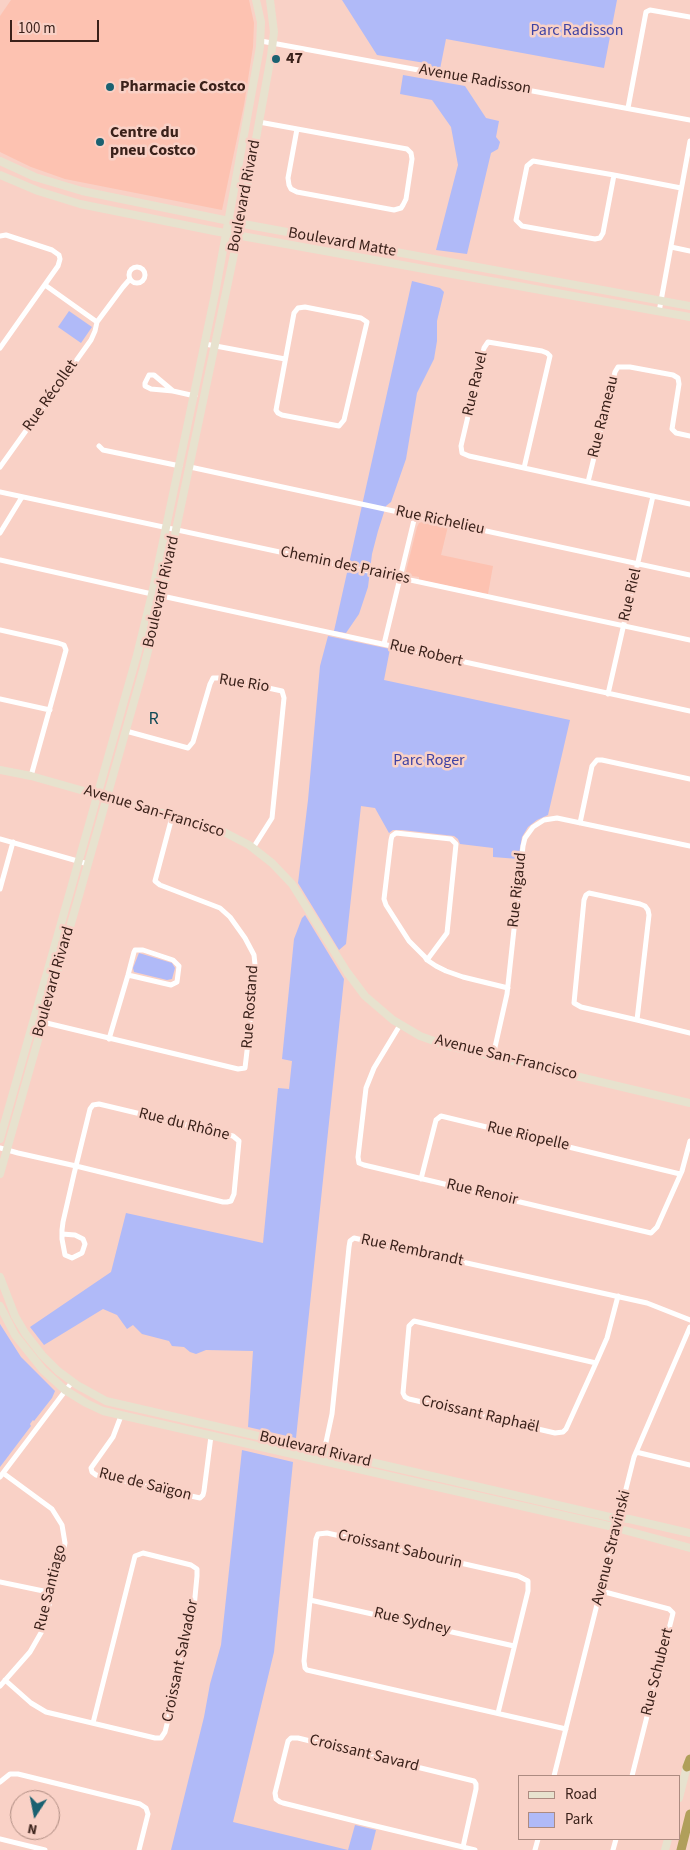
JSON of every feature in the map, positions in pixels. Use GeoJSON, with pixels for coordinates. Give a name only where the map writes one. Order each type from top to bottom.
{"type":"FeatureCollection","features":[{"type":"Feature","properties":{"kind":"highway"},"geometry":{"type":"LineString","coordinates":[[681,1850],[690,1814]]}},
{"type":"Feature","properties":{"kind":"street","name":"Boulevard Rivard"},"geometry":{"type":"LineString","coordinates":[[0,1139],[137,655],[152,594],[195,396],[261,41],[261,22],[256,0]]}},
{"type":"Feature","properties":{"kind":"street","name":"Boulevard Rivard"},"geometry":{"type":"LineString","coordinates":[[0,1174],[3,1149],[43,1022],[126,731],[162,596],[238,235],[259,122],[273,43],[274,20],[270,0]]}},
{"type":"Feature","properties":{"kind":"street"},"geometry":{"type":"LineString","coordinates":[[628,108],[646,12],[650,10],[690,17]]}},
{"type":"Feature","properties":{"kind":"street","name":"Avenue Radisson"},"geometry":{"type":"LineString","coordinates":[[261,41],[690,120]]}},
{"type":"Feature","properties":{"kind":"street"},"geometry":{"type":"LineString","coordinates":[[259,122],[297,129],[408,150],[412,156],[412,163],[403,205],[394,210],[297,192],[291,188],[288,178],[297,129]]}},
{"type":"Feature","properties":{"kind":"street"},"geometry":{"type":"LineString","coordinates":[[659,312],[690,141]]}},
{"type":"Feature","properties":{"kind":"street","name":"Boulevard Matte"},"geometry":{"type":"LineString","coordinates":[[0,161],[35,177],[68,187],[240,223],[690,306]]}},
{"type":"Feature","properties":{"kind":"street"},"geometry":{"type":"LineString","coordinates":[[614,175],[603,233],[600,238],[594,239],[522,226],[516,220],[527,166],[533,161],[614,175],[681,188]]}},
{"type":"Feature","properties":{"kind":"street","name":"Boulevard Matte"},"geometry":{"type":"LineString","coordinates":[[0,175],[32,189],[73,202],[226,233],[690,317]]}},
{"type":"Feature","properties":{"kind":"street"},"geometry":{"type":"LineString","coordinates":[[0,236],[6,235],[52,250],[59,255],[59,264],[0,348]]}},
{"type":"Feature","properties":{"kind":"street"},"geometry":{"type":"LineString","coordinates":[[670,247],[690,251]]}},
{"type":"Feature","properties":{"kind":"street","name":"Rue Récollet"},"geometry":{"type":"LineString","coordinates":[[0,468],[91,340],[96,331],[97,322],[130,280]]}},
{"type":"Feature","properties":{"kind":"street"},"geometry":{"type":"LineString","coordinates":[[45,285],[97,322]]}},
{"type":"Feature","properties":{"kind":"street"},"geometry":{"type":"LineString","coordinates":[[305,307],[361,318],[366,321],[367,325],[344,420],[339,426],[335,427],[278,413],[276,407],[285,359],[294,313],[298,308],[305,307]]}},
{"type":"Feature","properties":{"kind":"street","name":"Rue Ravel"},"geometry":{"type":"LineString","coordinates":[[524,468],[550,356],[542,351],[488,342],[484,348],[461,446],[462,452],[469,456],[588,482],[690,504]]}},
{"type":"Feature","properties":{"kind":"street"},"geometry":{"type":"LineString","coordinates":[[205,344],[285,359]]}},
{"type":"Feature","properties":{"kind":"street","name":"Rue Rameau"},"geometry":{"type":"LineString","coordinates":[[588,482],[618,366],[673,375],[678,378],[679,384],[672,429],[676,433],[690,436]]}},
{"type":"Feature","properties":{"kind":"street"},"geometry":{"type":"LineString","coordinates":[[173,391],[168,385],[152,374],[145,383],[145,386],[148,388],[195,396]]}},
{"type":"Feature","properties":{"kind":"street"},"geometry":{"type":"LineString","coordinates":[[99,446],[102,450],[180,466]]}},
{"type":"Feature","properties":{"kind":"street","name":"Rue Richelieu"},"geometry":{"type":"LineString","coordinates":[[190,467],[690,575]]}},
{"type":"Feature","properties":{"kind":"street","name":"Chemin des Prairies"},"geometry":{"type":"LineString","coordinates":[[0,492],[690,640]]}},
{"type":"Feature","properties":{"kind":"street","name":"Rue Riel"},"geometry":{"type":"LineString","coordinates":[[608,694],[653,496]]}},
{"type":"Feature","properties":{"kind":"street"},"geometry":{"type":"LineString","coordinates":[[0,533],[22,497]]}},
{"type":"Feature","properties":{"kind":"street"},"geometry":{"type":"LineString","coordinates":[[384,644],[415,516]]}},
{"type":"Feature","properties":{"kind":"street"},"geometry":{"type":"LineString","coordinates":[[0,560],[152,594]]}},
{"type":"Feature","properties":{"kind":"street","name":"Rue Robert"},"geometry":{"type":"LineString","coordinates":[[162,596],[690,711]]}},
{"type":"Feature","properties":{"kind":"street"},"geometry":{"type":"LineString","coordinates":[[0,630],[58,643],[65,647],[66,653],[31,776]]}},
{"type":"Feature","properties":{"kind":"street","name":"Rue Rio"},"geometry":{"type":"LineString","coordinates":[[126,731],[188,748],[193,742],[213,678],[220,677],[282,691],[284,698],[272,818],[253,848]]}},
{"type":"Feature","properties":{"kind":"street"},"geometry":{"type":"LineString","coordinates":[[0,699],[50,710]]}},
{"type":"Feature","properties":{"kind":"street"},"geometry":{"type":"LineString","coordinates":[[580,823],[592,766],[597,760],[690,779]]}},
{"type":"Feature","properties":{"kind":"street","name":"Avenue San-Francisco"},"geometry":{"type":"LineString","coordinates":[[0,770],[31,776],[172,816],[222,832],[253,848],[278,868],[292,884],[360,990],[382,1012],[420,1036],[440,1043],[690,1103]]}},
{"type":"Feature","properties":{"kind":"street","name":"Rue Rostand"},"geometry":{"type":"LineString","coordinates":[[34,1020],[244,1069],[246,1066],[256,974],[254,955],[245,938],[223,910],[210,903],[160,885],[155,881],[172,816]]}},
{"type":"Feature","properties":{"kind":"street","name":"Rue Rigaud"},"geometry":{"type":"LineString","coordinates":[[493,1056],[508,988],[522,850],[525,838],[533,827],[548,819],[561,819],[690,846]]}},
{"type":"Feature","properties":{"kind":"street"},"geometry":{"type":"LineString","coordinates":[[428,960],[447,934],[456,844],[451,839],[396,833],[392,836],[391,840],[385,902],[410,941],[428,960],[452,974],[508,988]]}},
{"type":"Feature","properties":{"kind":"street"},"geometry":{"type":"LineString","coordinates":[[0,839],[88,864]]}},
{"type":"Feature","properties":{"kind":"street"},"geometry":{"type":"LineString","coordinates":[[0,889],[13,842]]}},
{"type":"Feature","properties":{"kind":"street"},"geometry":{"type":"LineString","coordinates":[[637,1020],[648,910],[640,904],[589,893],[586,894],[574,1003],[581,1006],[637,1020],[690,1032]]}},
{"type":"Feature","properties":{"kind":"street"},"geometry":{"type":"LineString","coordinates":[[109,1039],[134,952],[137,949],[173,960],[179,966],[177,982],[171,985],[128,975]]}},
{"type":"Feature","properties":{"kind":"street","name":"Rue Renoir"},"geometry":{"type":"LineString","coordinates":[[400,1025],[374,1068],[368,1082],[363,1105],[358,1160],[364,1166],[649,1233],[654,1232],[657,1227],[680,1174],[690,1141]]}},
{"type":"Feature","properties":{"kind":"street","name":"Rue du Rhône"},"geometry":{"type":"LineString","coordinates":[[3,1149],[229,1202],[234,1194],[239,1141],[233,1136],[94,1104],[90,1109],[76,1166]]}},
{"type":"Feature","properties":{"kind":"street","name":"Rue Riopelle"},"geometry":{"type":"LineString","coordinates":[[421,1179],[436,1120],[441,1116],[680,1174]]}},
{"type":"Feature","properties":{"kind":"street"},"geometry":{"type":"LineString","coordinates":[[62,1234],[75,1235],[83,1239],[85,1244],[82,1253],[75,1257],[67,1257],[64,1252],[62,1234],[76,1166]]}},
{"type":"Feature","properties":{"kind":"street","name":"Rue Rembrandt"},"geometry":{"type":"LineString","coordinates":[[322,1461],[332,1414],[349,1247],[352,1239],[360,1238],[618,1296],[658,1306],[690,1320]]}},
{"type":"Feature","properties":{"kind":"street","name":"Boulevard Rivard"},"geometry":{"type":"LineString","coordinates":[[0,1277],[9,1303],[27,1336],[51,1364],[72,1382],[92,1395],[116,1404],[690,1533]]}},
{"type":"Feature","properties":{"kind":"street","name":"Croissant Raphaël"},"geometry":{"type":"LineString","coordinates":[[596,1363],[414,1321],[409,1326],[403,1393],[409,1399],[561,1433],[566,1429],[596,1363],[609,1332],[618,1296]]}},
{"type":"Feature","properties":{"kind":"street","name":"Boulevard Rivard"},"geometry":{"type":"LineString","coordinates":[[0,1306],[22,1346],[43,1370],[65,1390],[98,1408],[121,1416],[617,1529],[690,1548]]}},
{"type":"Feature","properties":{"kind":"street","name":"Avenue Stravinski"},"geometry":{"type":"LineString","coordinates":[[554,1775],[636,1452],[690,1327]]}},
{"type":"Feature","properties":{"kind":"street"},"geometry":{"type":"LineString","coordinates":[[2,1475],[72,1382]]}},
{"type":"Feature","properties":{"kind":"street","name":"Rue de Saïgon"},"geometry":{"type":"LineString","coordinates":[[121,1416],[113,1437],[91,1468],[92,1472],[96,1475],[200,1498],[204,1491],[211,1436]]}},
{"type":"Feature","properties":{"kind":"street"},"geometry":{"type":"LineString","coordinates":[[636,1452],[690,1465]]}},
{"type":"Feature","properties":{"kind":"street","name":"Rue Santiago"},"geometry":{"type":"LineString","coordinates":[[0,1686],[37,1641],[45,1623],[65,1542],[62,1526],[52,1509],[2,1475]]}},
{"type":"Feature","properties":{"kind":"street","name":"Croissant Sabourin"},"geometry":{"type":"LineString","coordinates":[[498,1713],[529,1587],[525,1579],[327,1533],[318,1534],[304,1661],[307,1670],[566,1729]]}},
{"type":"Feature","properties":{"kind":"street","name":"Croissant Salvador"},"geometry":{"type":"LineString","coordinates":[[6,1680],[38,1708],[46,1712],[155,1738],[161,1738],[165,1732],[193,1618],[197,1576],[196,1569],[191,1565],[143,1553],[135,1556],[93,1723]]}},
{"type":"Feature","properties":{"kind":"street"},"geometry":{"type":"LineString","coordinates":[[0,1582],[53,1593]]}},
{"type":"Feature","properties":{"kind":"street","name":"Rue Schubert"},"geometry":{"type":"LineString","coordinates":[[601,1591],[669,1609],[673,1613],[632,1775]]}},
{"type":"Feature","properties":{"kind":"street","name":"Rue Sydney"},"geometry":{"type":"LineString","coordinates":[[310,1600],[514,1646]]}},
{"type":"Feature","properties":{"kind":"street","name":"Croissant Savard"},"geometry":{"type":"LineString","coordinates":[[462,1847],[476,1789],[474,1781],[298,1738],[292,1738],[288,1741],[275,1793],[276,1799],[280,1802],[462,1847],[475,1850]]}},
{"type":"Feature","properties":{"kind":"street"},"geometry":{"type":"LineString","coordinates":[[680,1794],[690,1755]]}},
{"type":"Feature","properties":{"kind":"street"},"geometry":{"type":"LineString","coordinates":[[0,1782],[10,1774],[18,1774],[140,1804],[146,1808],[148,1814],[139,1850]]}},
{"type":"Feature","properties":{"kind":"street"},"geometry":{"type":"LineString","coordinates":[[0,1839],[45,1850]]}},
{"type":"Feature","properties":{"kind":"shaded area"},"geometry":{"type":"Polygon","coordinates":[[[11,0],[249,0],[254,23],[253,47],[244,105],[222,210],[65,179],[31,167],[0,152],[0,16],[11,0]]]}},
{"type":"Feature","properties":{"kind":"shaded area"},"geometry":{"type":"Polygon","coordinates":[[[422,522],[448,526],[441,555],[493,566],[488,594],[419,580],[419,577],[405,575],[417,527],[422,522]]]}},
{"type":"Feature","properties":{"kind":"green space","name":"Parc Radisson"},"geometry":{"type":"Polygon","coordinates":[[[342,0],[617,0],[604,68],[446,39],[440,69],[432,67],[431,64],[377,55],[342,0]]]}},
{"type":"Feature","properties":{"kind":"green space"},"geometry":{"type":"Polygon","coordinates":[[[403,75],[465,86],[486,118],[499,121],[496,137],[500,142],[498,149],[491,153],[467,254],[436,250],[458,165],[451,127],[432,100],[400,94],[403,75]]]}},
{"type":"Feature","properties":{"kind":"green space"},"geometry":{"type":"Polygon","coordinates":[[[412,281],[440,288],[444,292],[437,321],[437,341],[434,359],[417,393],[406,459],[391,502],[386,506],[378,531],[372,554],[368,587],[359,614],[346,633],[334,631],[412,281]]]}},
{"type":"Feature","properties":{"kind":"green space"},"geometry":{"type":"Polygon","coordinates":[[[69,311],[92,327],[81,343],[58,327],[69,311]]]}},
{"type":"Feature","properties":{"kind":"green space","name":"Parc Roger"},"geometry":{"type":"Polygon","coordinates":[[[328,636],[390,649],[384,680],[570,720],[548,815],[528,827],[522,837],[518,859],[493,857],[493,848],[460,844],[454,836],[402,830],[393,830],[389,833],[375,808],[361,806],[346,944],[339,950],[298,883],[308,800],[320,666],[328,636]]]}},
{"type":"Feature","properties":{"kind":"green space"},"geometry":{"type":"Polygon","coordinates":[[[305,915],[344,979],[296,1438],[248,1427],[253,1351],[206,1350],[196,1354],[184,1347],[172,1346],[169,1341],[142,1334],[133,1325],[127,1329],[117,1315],[103,1309],[44,1345],[30,1327],[111,1272],[126,1213],[263,1243],[278,1088],[289,1089],[292,1061],[282,1059],[294,939],[305,915]]]}},
{"type":"Feature","properties":{"kind":"green space"},"geometry":{"type":"Polygon","coordinates":[[[139,953],[172,963],[175,968],[172,979],[167,980],[134,972],[133,968],[139,953]]]}},
{"type":"Feature","properties":{"kind":"green space"},"geometry":{"type":"Polygon","coordinates":[[[0,1324],[21,1357],[55,1391],[52,1398],[33,1420],[30,1424],[31,1426],[0,1467],[0,1324]]]}},
{"type":"Feature","properties":{"kind":"green space"},"geometry":{"type":"Polygon","coordinates":[[[242,1450],[293,1462],[274,1652],[233,1822],[348,1850],[171,1850],[221,1645],[242,1450]]]}},
{"type":"Feature","properties":{"kind":"green space"},"geometry":{"type":"Polygon","coordinates":[[[355,1825],[376,1830],[371,1850],[348,1850],[355,1825]]]}},
{"type":"Feature","properties":{"kind":"place","name":"47"},"geometry":{"type":"Point","coordinates":[276,59]}},
{"type":"Feature","properties":{"kind":"place","name":"Pharmacie Costco"},"geometry":{"type":"Point","coordinates":[110,87]}},
{"type":"Feature","properties":{"kind":"place","name":"Centre du pneu Costco"},"geometry":{"type":"Point","coordinates":[100,142]}},
{"type":"Feature","properties":{"kind":"district","name":"R"},"geometry":{"type":"Point","coordinates":[154,720]}}]}
